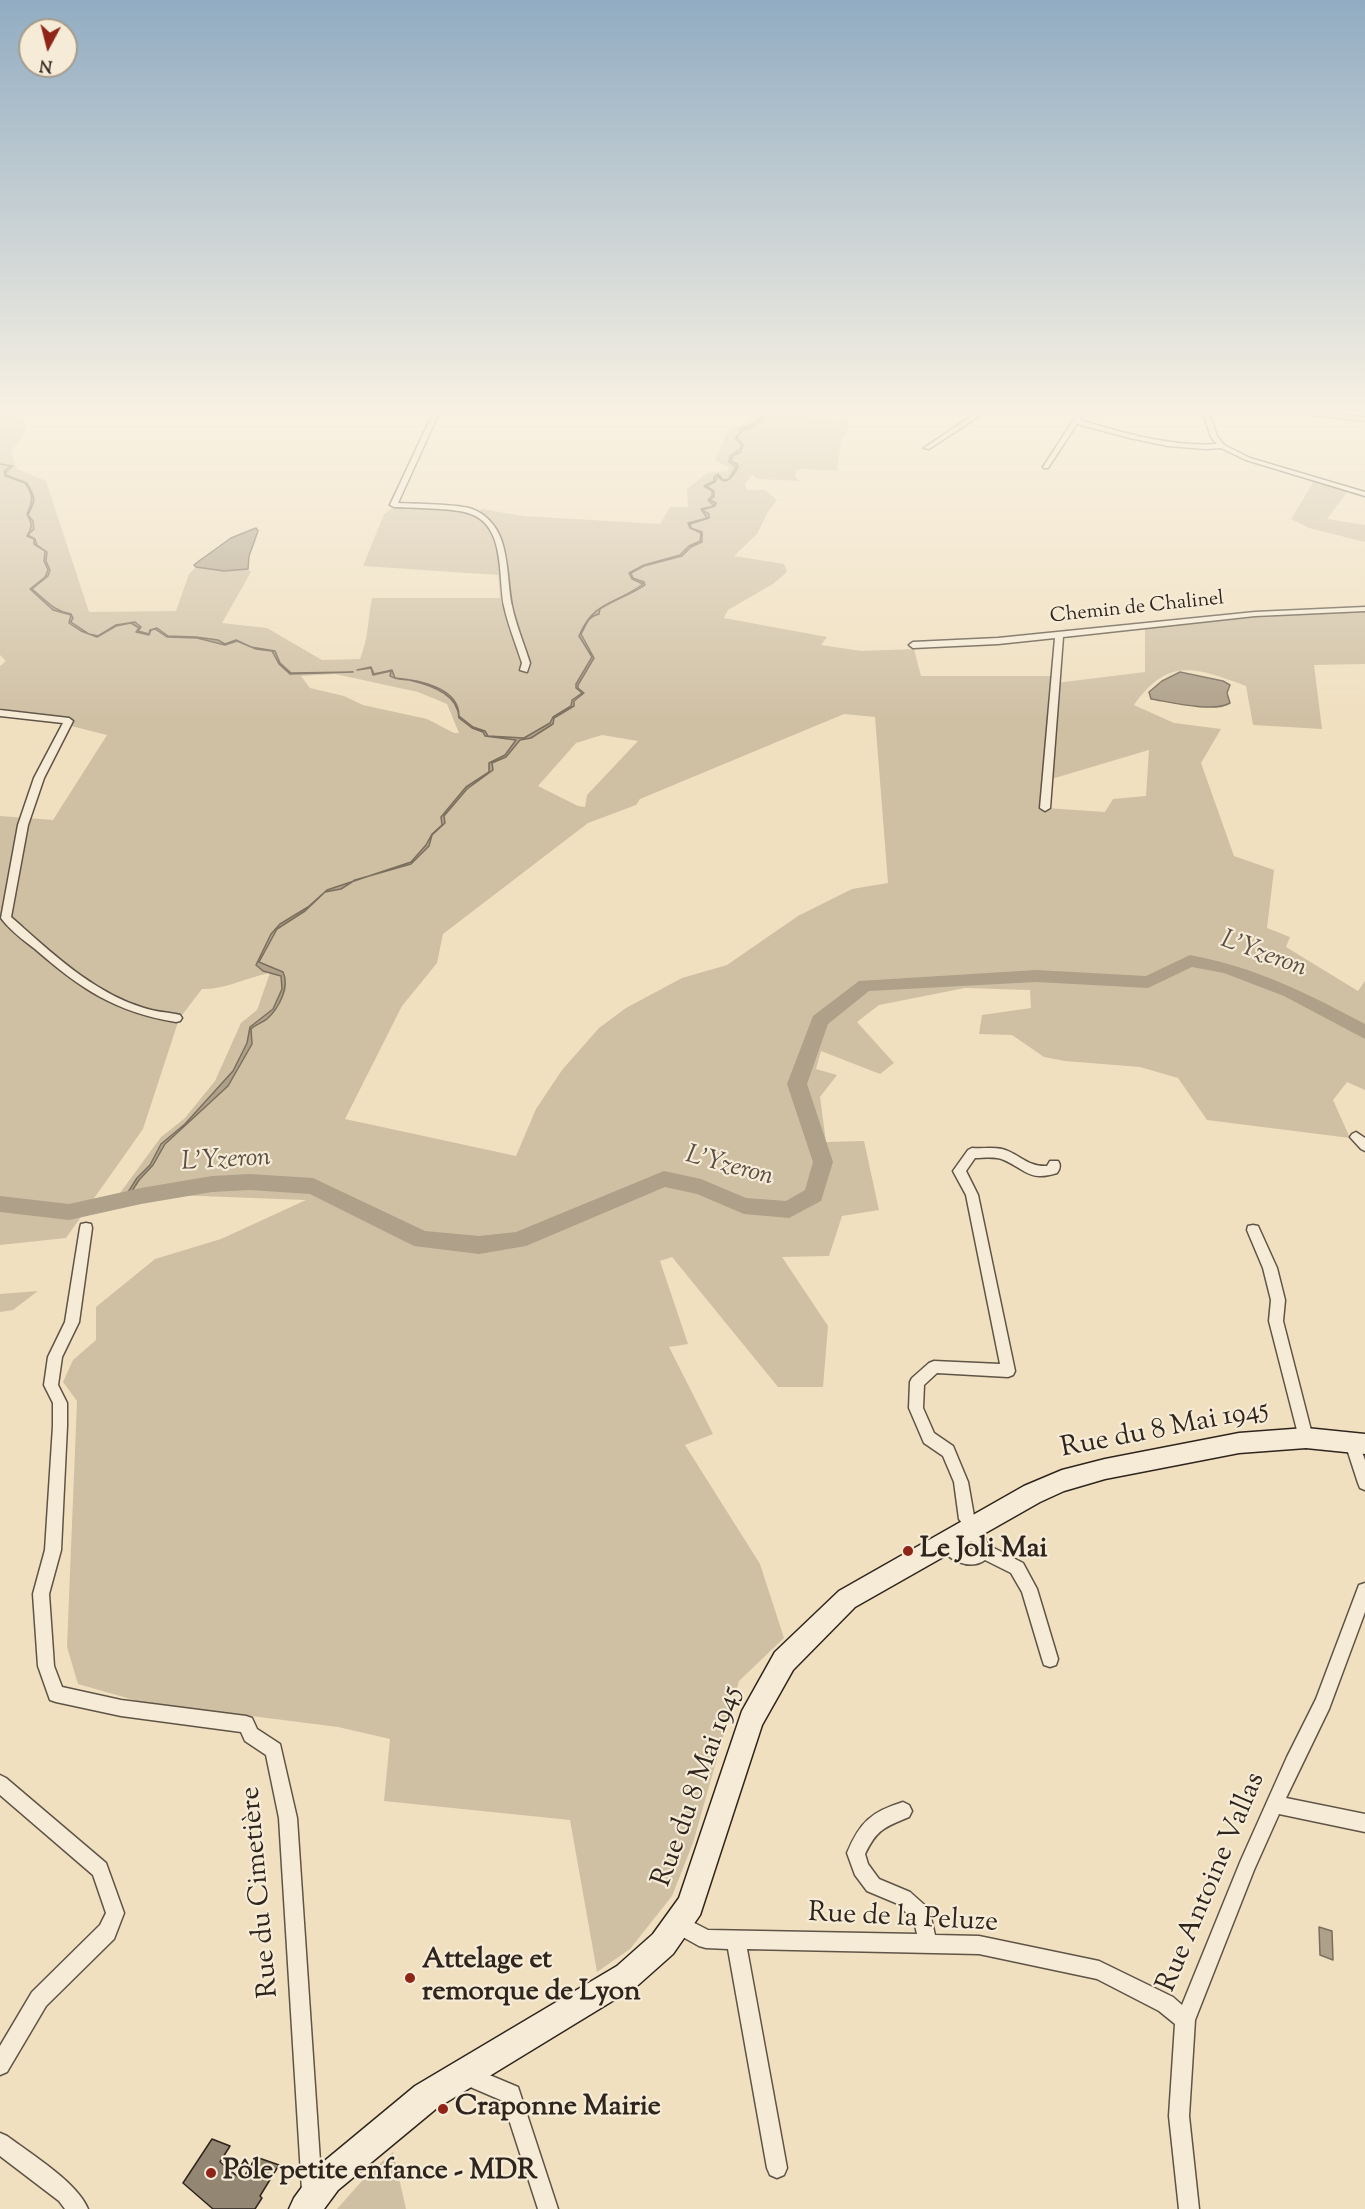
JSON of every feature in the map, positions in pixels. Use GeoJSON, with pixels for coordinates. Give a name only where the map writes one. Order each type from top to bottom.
{"type":"FeatureCollection","features":[{"type":"Feature","properties":{"kind":"main road","name":"Rue du 8 Mai 1945"},"geometry":{"type":"LineString","coordinates":[[309,2204],[327,2179],[426,2097],[627,1976],[656,1954],[690,1905],[751,1720],[784,1661],[847,1599],[946,1543],[978,1539],[1032,1494],[1062,1481],[1106,1469],[1239,1443],[1306,1438],[1358,1443]]}},
{"type":"Feature","properties":{"kind":"street"},"geometry":{"type":"LineString","coordinates":[[481,516],[494,530],[502,549],[507,602],[526,663],[524,670]]}},
{"type":"Feature","properties":{"kind":"street","name":"Chemin de Chalinel"},"geometry":{"type":"LineString","coordinates":[[913,645],[987,642],[1255,614],[1365,609]]}},
{"type":"Feature","properties":{"kind":"street"},"geometry":{"type":"LineString","coordinates":[[1046,808],[1059,635]]}},
{"type":"Feature","properties":{"kind":"street"},"geometry":{"type":"LineString","coordinates":[[0,713],[69,721],[39,778],[23,825],[6,918],[61,968],[116,1002],[142,1012],[176,1018]]}},
{"type":"Feature","properties":{"kind":"street"},"geometry":{"type":"LineString","coordinates":[[1050,1659],[1029,1588],[1017,1568],[978,1539],[967,1519],[961,1482],[948,1451],[929,1438],[916,1408],[917,1382],[934,1367],[1008,1371],[972,1195],[959,1171],[972,1153],[1001,1154],[1027,1171],[1053,1170],[1054,1164]]}},
{"type":"Feature","properties":{"kind":"street","name":"Rue du Cimetière"},"geometry":{"type":"LineString","coordinates":[[87,1228],[72,1322],[54,1357],[51,1385],[60,1403],[60,1426],[53,1550],[41,1594],[46,1666],[56,1694],[121,1708],[246,1724],[251,1735],[274,1750],[288,1818],[309,2204]]}},
{"type":"Feature","properties":{"kind":"street"},"geometry":{"type":"LineString","coordinates":[[1253,1230],[1273,1279],[1278,1300],[1276,1321],[1306,1438]]}},
{"type":"Feature","properties":{"kind":"street"},"geometry":{"type":"LineString","coordinates":[[1358,1443],[1365,1483]]}},
{"type":"Feature","properties":{"kind":"street","name":"Rue Antoine Vallas"},"geometry":{"type":"LineString","coordinates":[[1189,2209],[1179,2116],[1185,2020],[1275,1804],[1323,1703],[1365,1591]]}},
{"type":"Feature","properties":{"kind":"street"},"geometry":{"type":"LineString","coordinates":[[0,1784],[100,1869],[114,1913],[107,1932],[39,1999],[0,2066]]}},
{"type":"Feature","properties":{"kind":"street"},"geometry":{"type":"LineString","coordinates":[[1275,1804],[1365,1823]]}},
{"type":"Feature","properties":{"kind":"street"},"geometry":{"type":"LineString","coordinates":[[903,1811],[879,1818],[864,1835],[856,1853],[861,1869],[873,1886],[904,1898],[922,1916],[928,1944]]}},
{"type":"Feature","properties":{"kind":"street","name":"Rue de la Peluze"},"geometry":{"type":"LineString","coordinates":[[679,1924],[706,1939],[979,1946],[1099,1970],[1166,2004],[1185,2020]]}},
{"type":"Feature","properties":{"kind":"street"},"geometry":{"type":"LineString","coordinates":[[736,1940],[777,2168]]}},
{"type":"Feature","properties":{"kind":"street"},"geometry":{"type":"LineString","coordinates":[[464,2074],[511,2094],[548,2209]]}},
{"type":"Feature","properties":{"kind":"street"},"geometry":{"type":"LineString","coordinates":[[0,2143],[66,2194],[78,2209]]}},
{"type":"Feature","properties":{"kind":"shaded area"},"geometry":{"type":"Polygon","coordinates":[[[0,516],[58,516],[89,612],[176,611],[189,574],[196,567],[224,571],[248,569],[251,572],[222,623],[267,628],[322,660],[360,659],[372,598],[500,598],[498,575],[363,566],[383,516],[524,516],[660,524],[665,516],[766,516],[757,534],[734,556],[784,564],[787,572],[773,584],[728,610],[724,618],[827,637],[821,645],[861,651],[914,649],[921,676],[1056,676],[1056,683],[1145,672],[1145,627],[1236,617],[1365,612],[1365,664],[1314,665],[1322,729],[1253,725],[1246,686],[1198,671],[1184,670],[1159,679],[1134,705],[1174,723],[1221,729],[1201,763],[1234,856],[1274,870],[1267,928],[1290,937],[1286,947],[1358,991],[1365,981],[1365,1090],[1347,1082],[1333,1100],[1350,1138],[1207,1120],[1178,1078],[1140,1067],[1065,1061],[1044,1057],[1012,1035],[979,1034],[982,1015],[1031,1008],[1030,990],[965,988],[879,1005],[857,1022],[894,1063],[880,1074],[821,1051],[816,1069],[837,1075],[820,1097],[826,1142],[864,1141],[879,1210],[842,1216],[829,1256],[782,1257],[828,1326],[823,1387],[778,1387],[672,1257],[660,1261],[688,1344],[669,1347],[713,1434],[685,1445],[760,1564],[784,1638],[739,1681],[693,1843],[672,1896],[630,1949],[597,1972],[570,1820],[384,1801],[390,1739],[338,1727],[141,1702],[78,1684],[67,1647],[77,1401],[63,1382],[73,1360],[96,1340],[96,1307],[155,1259],[221,1239],[306,1200],[120,1193],[161,1137],[184,1119],[215,1081],[241,1023],[257,1010],[270,973],[211,989],[202,989],[179,1019],[143,1129],[66,1238],[0,1245],[0,816],[53,820],[107,735],[0,708],[0,666],[6,661],[0,655],[0,516]],[[335,674],[301,676],[310,688],[344,696],[363,705],[427,719],[454,733],[459,733],[447,704],[418,692],[335,674]],[[844,714],[640,799],[636,805],[588,823],[443,934],[437,963],[402,1006],[345,1119],[516,1156],[536,1109],[562,1070],[599,1028],[626,1008],[682,978],[727,965],[798,916],[852,889],[888,883],[875,717],[844,714]],[[602,735],[576,743],[538,786],[578,806],[585,807],[587,795],[638,741],[602,735]],[[1149,750],[1048,780],[1046,808],[1105,812],[1113,799],[1146,796],[1149,750]]]}},
{"type":"Feature","properties":{"kind":"shaded area"},"geometry":{"type":"Polygon","coordinates":[[[28,516],[33,521],[34,529],[28,535],[35,539],[37,545],[47,552],[46,561],[50,570],[48,576],[32,589],[54,607],[71,614],[73,618],[71,622],[89,634],[69,623],[71,615],[53,610],[30,589],[45,577],[48,570],[44,561],[45,551],[34,544],[34,539],[27,536],[31,525],[28,516]]]}},
{"type":"Feature","properties":{"kind":"shaded area"},"geometry":{"type":"Polygon","coordinates":[[[709,516],[709,518],[690,524],[691,528],[702,532],[702,542],[691,547],[682,556],[644,566],[631,573],[633,578],[644,582],[645,585],[634,592],[611,602],[588,621],[581,634],[594,658],[578,685],[584,693],[574,701],[574,706],[554,718],[553,724],[531,738],[520,740],[506,757],[492,763],[493,770],[467,789],[444,816],[445,823],[432,835],[429,846],[411,864],[369,876],[411,862],[426,845],[432,834],[442,825],[441,817],[466,787],[489,772],[489,763],[505,755],[516,740],[485,736],[483,732],[472,728],[459,718],[458,713],[459,716],[473,727],[485,731],[488,736],[524,738],[550,723],[553,717],[571,706],[572,700],[582,693],[576,688],[576,684],[592,657],[579,636],[585,624],[591,616],[606,604],[643,584],[632,579],[629,573],[644,565],[680,555],[689,546],[700,541],[701,533],[690,528],[688,523],[709,516]]]}},
{"type":"Feature","properties":{"kind":"shaded area"},"geometry":{"type":"Polygon","coordinates":[[[1293,516],[1329,516],[1327,519],[1365,525],[1365,542],[1309,528],[1291,519],[1293,516]]]}},
{"type":"Feature","properties":{"kind":"shaded area"},"geometry":{"type":"Polygon","coordinates":[[[256,528],[258,531],[249,556],[248,569],[224,571],[194,565],[231,538],[256,528]]]}},
{"type":"Feature","properties":{"kind":"shaded area"},"geometry":{"type":"Polygon","coordinates":[[[135,622],[141,627],[138,631],[149,634],[150,630],[157,628],[168,636],[196,637],[218,640],[225,644],[236,640],[249,646],[237,641],[225,645],[197,638],[167,637],[155,629],[151,630],[149,635],[136,632],[139,628],[131,623],[116,626],[97,637],[89,634],[98,636],[116,625],[135,622]]]}},
{"type":"Feature","properties":{"kind":"shaded area"},"geometry":{"type":"Polygon","coordinates":[[[251,647],[275,651],[280,663],[291,673],[353,672],[290,674],[279,664],[272,651],[251,647]]]}},
{"type":"Feature","properties":{"kind":"shaded area"},"geometry":{"type":"Polygon","coordinates":[[[371,667],[374,674],[392,670],[395,678],[408,680],[397,679],[390,676],[391,671],[373,675],[371,668],[357,670],[371,667]]]}},
{"type":"Feature","properties":{"kind":"shaded area"},"geometry":{"type":"Polygon","coordinates":[[[1180,672],[1223,681],[1230,685],[1227,693],[1230,703],[1223,706],[1203,707],[1151,699],[1149,692],[1162,681],[1180,672]]]}},
{"type":"Feature","properties":{"kind":"shaded area"},"geometry":{"type":"Polygon","coordinates":[[[410,680],[425,683],[445,692],[452,698],[458,709],[444,693],[410,680]]]}},
{"type":"Feature","properties":{"kind":"shaded area"},"geometry":{"type":"Polygon","coordinates":[[[353,881],[341,889],[325,892],[305,911],[277,929],[259,962],[283,972],[284,991],[276,1009],[267,1019],[251,1029],[252,1044],[228,1086],[165,1144],[153,1165],[139,1180],[127,1199],[123,1200],[137,1178],[150,1165],[161,1144],[185,1124],[233,1071],[247,1043],[250,1027],[273,1009],[282,989],[281,976],[263,971],[256,965],[271,934],[280,924],[308,907],[327,890],[353,881]]]}},
{"type":"Feature","properties":{"kind":"shaded area"},"geometry":{"type":"Polygon","coordinates":[[[38,1291],[13,1310],[0,1312],[0,1294],[38,1291]]]}},
{"type":"Feature","properties":{"kind":"shaded area"},"geometry":{"type":"Polygon","coordinates":[[[1319,1927],[1332,1931],[1333,1960],[1320,1955],[1319,1927]]]}},
{"type":"Feature","properties":{"kind":"shaded area"},"geometry":{"type":"Polygon","coordinates":[[[393,2152],[406,2209],[337,2209],[368,2174],[393,2152]]]}},
{"type":"Feature","properties":{"kind":"building","name":"Pôle petite enfance - MDR"},"geometry":{"type":"Polygon","coordinates":[[[212,2139],[230,2146],[220,2162],[242,2180],[256,2157],[279,2165],[260,2196],[262,2198],[255,2209],[213,2209],[183,2183],[212,2139]]]}},
{"type":"Feature","properties":{"kind":"waterway","name":"L'Yzeron"},"geometry":{"type":"LineString","coordinates":[[0,1204],[69,1212],[141,1196],[212,1184],[250,1182],[313,1186],[422,1240],[479,1245],[518,1240],[664,1179],[701,1187],[744,1206],[789,1210],[814,1195],[823,1162],[797,1084],[820,1021],[865,985],[1036,976],[1148,982],[1190,961],[1227,968],[1290,992],[1365,1032]]}},
{"type":"Feature","properties":{"kind":"place","name":"Le Joli Mai"},"geometry":{"type":"Point","coordinates":[908,1551]}},
{"type":"Feature","properties":{"kind":"place","name":"Attelage et remorque de Lyon"},"geometry":{"type":"Point","coordinates":[410,1978]}},
{"type":"Feature","properties":{"kind":"place","name":"Craponne Mairie"},"geometry":{"type":"Point","coordinates":[443,2109]}},
{"type":"Feature","properties":{"kind":"place","name":"Pôle petite enfance - MDR"},"geometry":{"type":"Point","coordinates":[211,2173]}}]}
